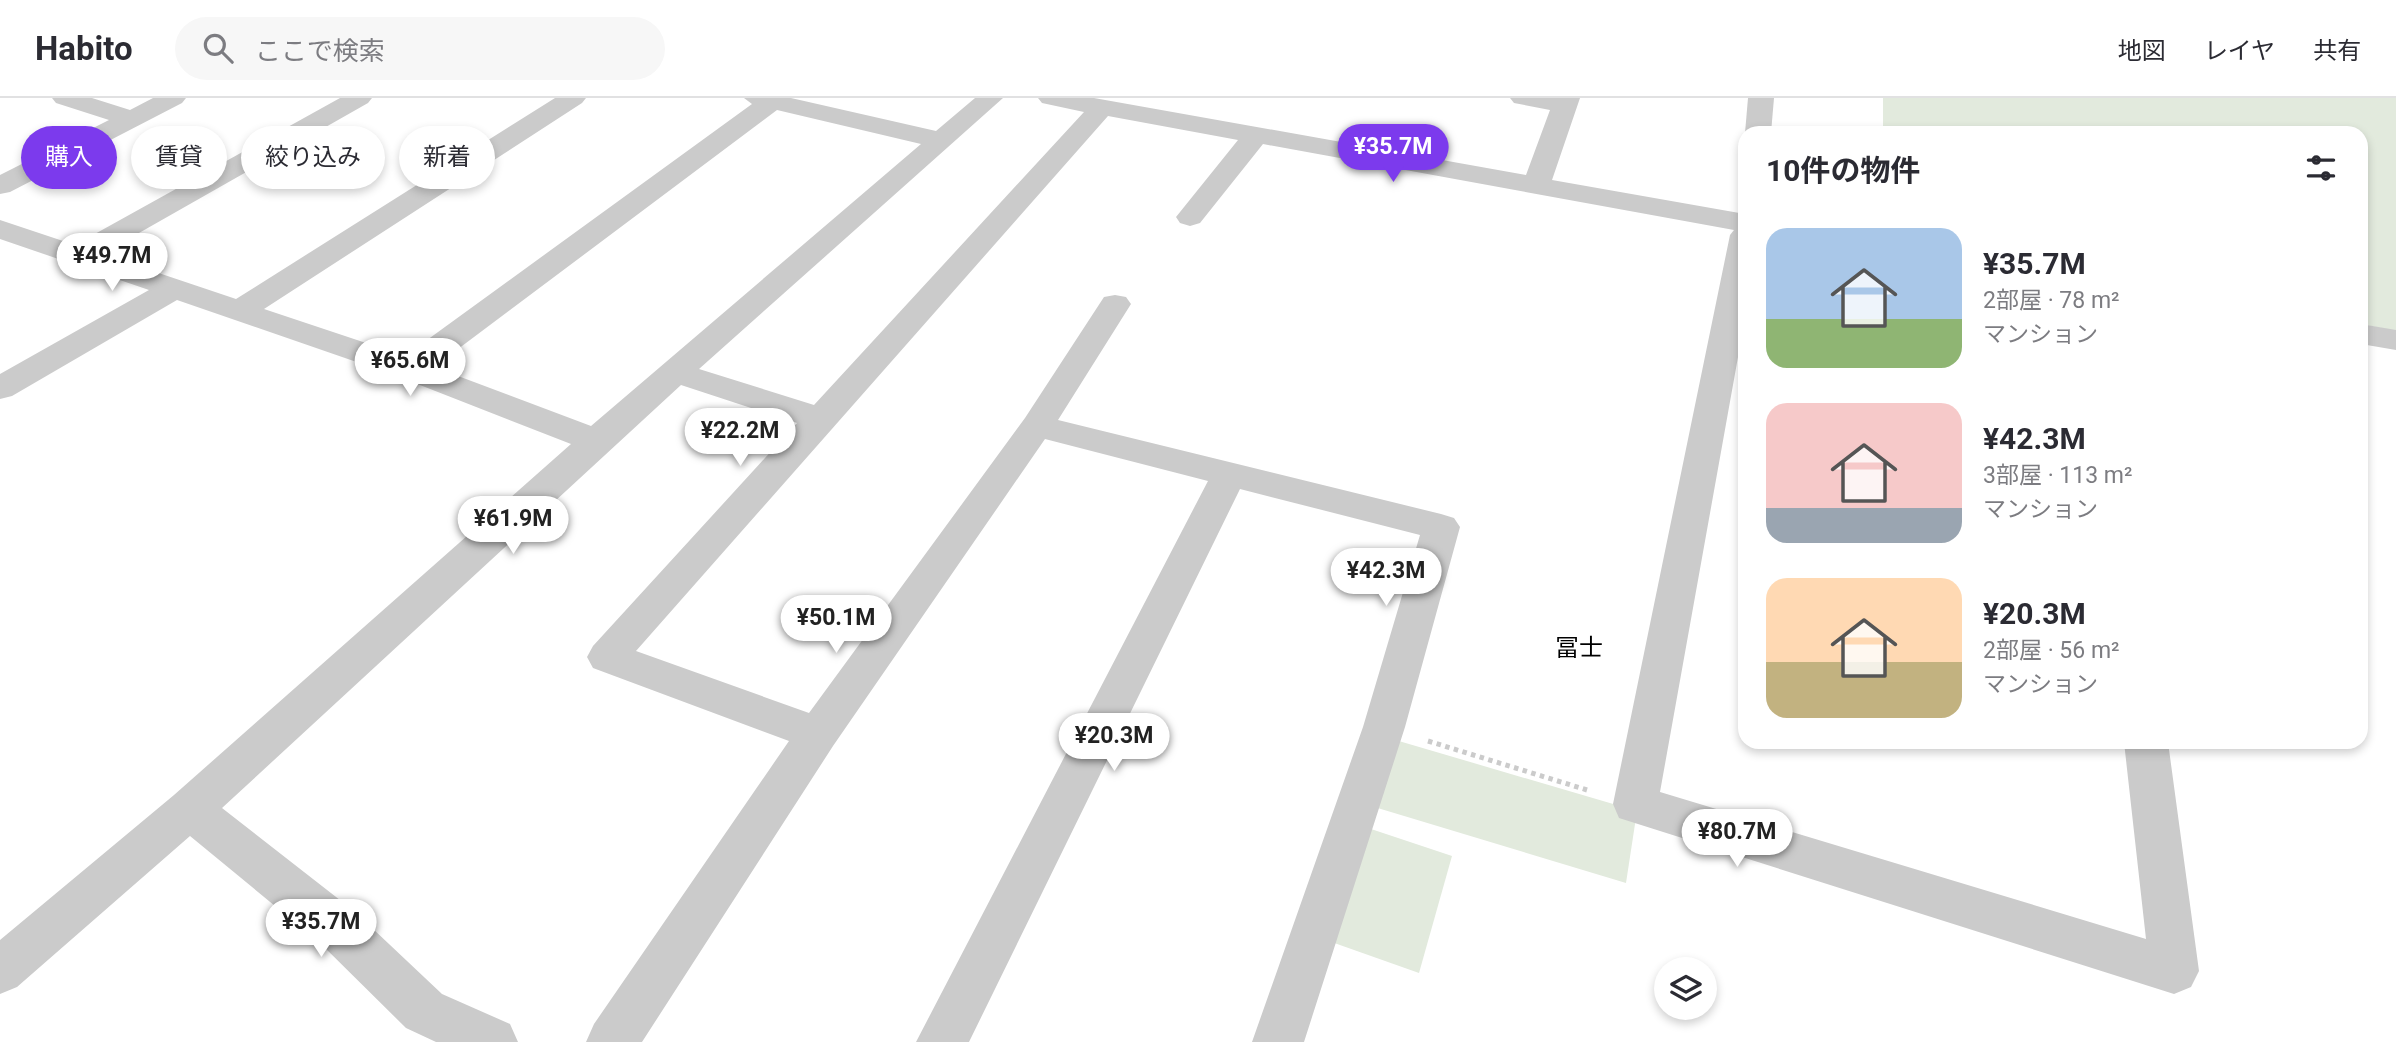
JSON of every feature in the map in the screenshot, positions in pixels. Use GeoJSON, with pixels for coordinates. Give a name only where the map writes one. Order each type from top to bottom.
{"type":"FeatureCollection","features":[{"type":"Feature","properties":{"kind":"street"},"geometry":{"type":"LineString","coordinates":[[65,98],[132,119]]}},
{"type":"Feature","properties":{"kind":"street"},"geometry":{"type":"LineString","coordinates":[[0,186],[173,98]]}},
{"type":"Feature","properties":{"kind":"street"},"geometry":{"type":"LineString","coordinates":[[79,255],[359,98]]}},
{"type":"Feature","properties":{"kind":"street"},"geometry":{"type":"LineString","coordinates":[[240,310],[572,98]]}},
{"type":"Feature","properties":{"kind":"street"},"geometry":{"type":"LineString","coordinates":[[0,971],[190,810],[596,441],[990,98]]}},
{"type":"Feature","properties":{"kind":"street"},"geometry":{"type":"LineString","coordinates":[[1051,98],[1122,106],[1256,135],[1738,222]]}},
{"type":"Feature","properties":{"kind":"street"},"geometry":{"type":"LineString","coordinates":[[1523,98],[1566,102],[1536,185]]}},
{"type":"Feature","properties":{"kind":"street"},"geometry":{"type":"LineString","coordinates":[[1759,126],[1761,98]]}},
{"type":"Feature","properties":{"kind":"street"},"geometry":{"type":"LineString","coordinates":[[409,369],[769,99],[940,141]]}},
{"type":"Feature","properties":{"kind":"street"},"geometry":{"type":"LineString","coordinates":[[818,734],[607,657],[822,419],[1122,106]]}},
{"type":"Feature","properties":{"kind":"street"},"geometry":{"type":"LineString","coordinates":[[1190,217],[1256,135]]}},
{"type":"Feature","properties":{"kind":"street"},"geometry":{"type":"LineString","coordinates":[[7,237],[79,255],[240,310],[409,369],[596,441]]}},
{"type":"Feature","properties":{"kind":"street"},"geometry":{"type":"LineString","coordinates":[[1738,271],[1635,804],[2174,971],[2147,749]]}},
{"type":"Feature","properties":{"kind":"street"},"geometry":{"type":"LineString","coordinates":[[0,388],[175,288]]}},
{"type":"Feature","properties":{"kind":"street"},"geometry":{"type":"LineString","coordinates":[[612,1042],[818,734],[1037,426],[1115,304]]}},
{"type":"Feature","properties":{"kind":"street"},"geometry":{"type":"LineString","coordinates":[[2368,335],[2396,340]]}},
{"type":"Feature","properties":{"kind":"street"},"geometry":{"type":"LineString","coordinates":[[675,372],[822,419]]}},
{"type":"Feature","properties":{"kind":"street"},"geometry":{"type":"LineString","coordinates":[[1037,426],[1441,527],[1384,727],[1278,1042]]}},
{"type":"Feature","properties":{"kind":"street"},"geometry":{"type":"LineString","coordinates":[[942,1042],[1228,475]]}},
{"type":"Feature","properties":{"kind":"street"},"geometry":{"type":"LineString","coordinates":[[190,810],[337,927],[424,1011],[492,1042]]}},
{"type":"Feature","properties":{"kind":"path"},"geometry":{"type":"LineString","coordinates":[[1384,727],[1635,804]]}},
{"type":"Feature","properties":{"kind":"shaded area"},"geometry":{"type":"Polygon","coordinates":[[[1883,98],[2396,98],[2396,331],[2368,325],[2368,126],[1883,126],[1883,98]]]}},
{"type":"Feature","properties":{"kind":"shaded area"},"geometry":{"type":"Polygon","coordinates":[[[1392,739],[1637,811],[1626,883],[1371,806],[1392,739]]]}},
{"type":"Feature","properties":{"kind":"shaded area"},"geometry":{"type":"Polygon","coordinates":[[[1362,826],[1452,856],[1419,973],[1323,939],[1362,826]]]}},
{"type":"Feature","properties":{"kind":"district","name":"冨士"},"geometry":{"type":"Point","coordinates":[1579,648]}}]}
